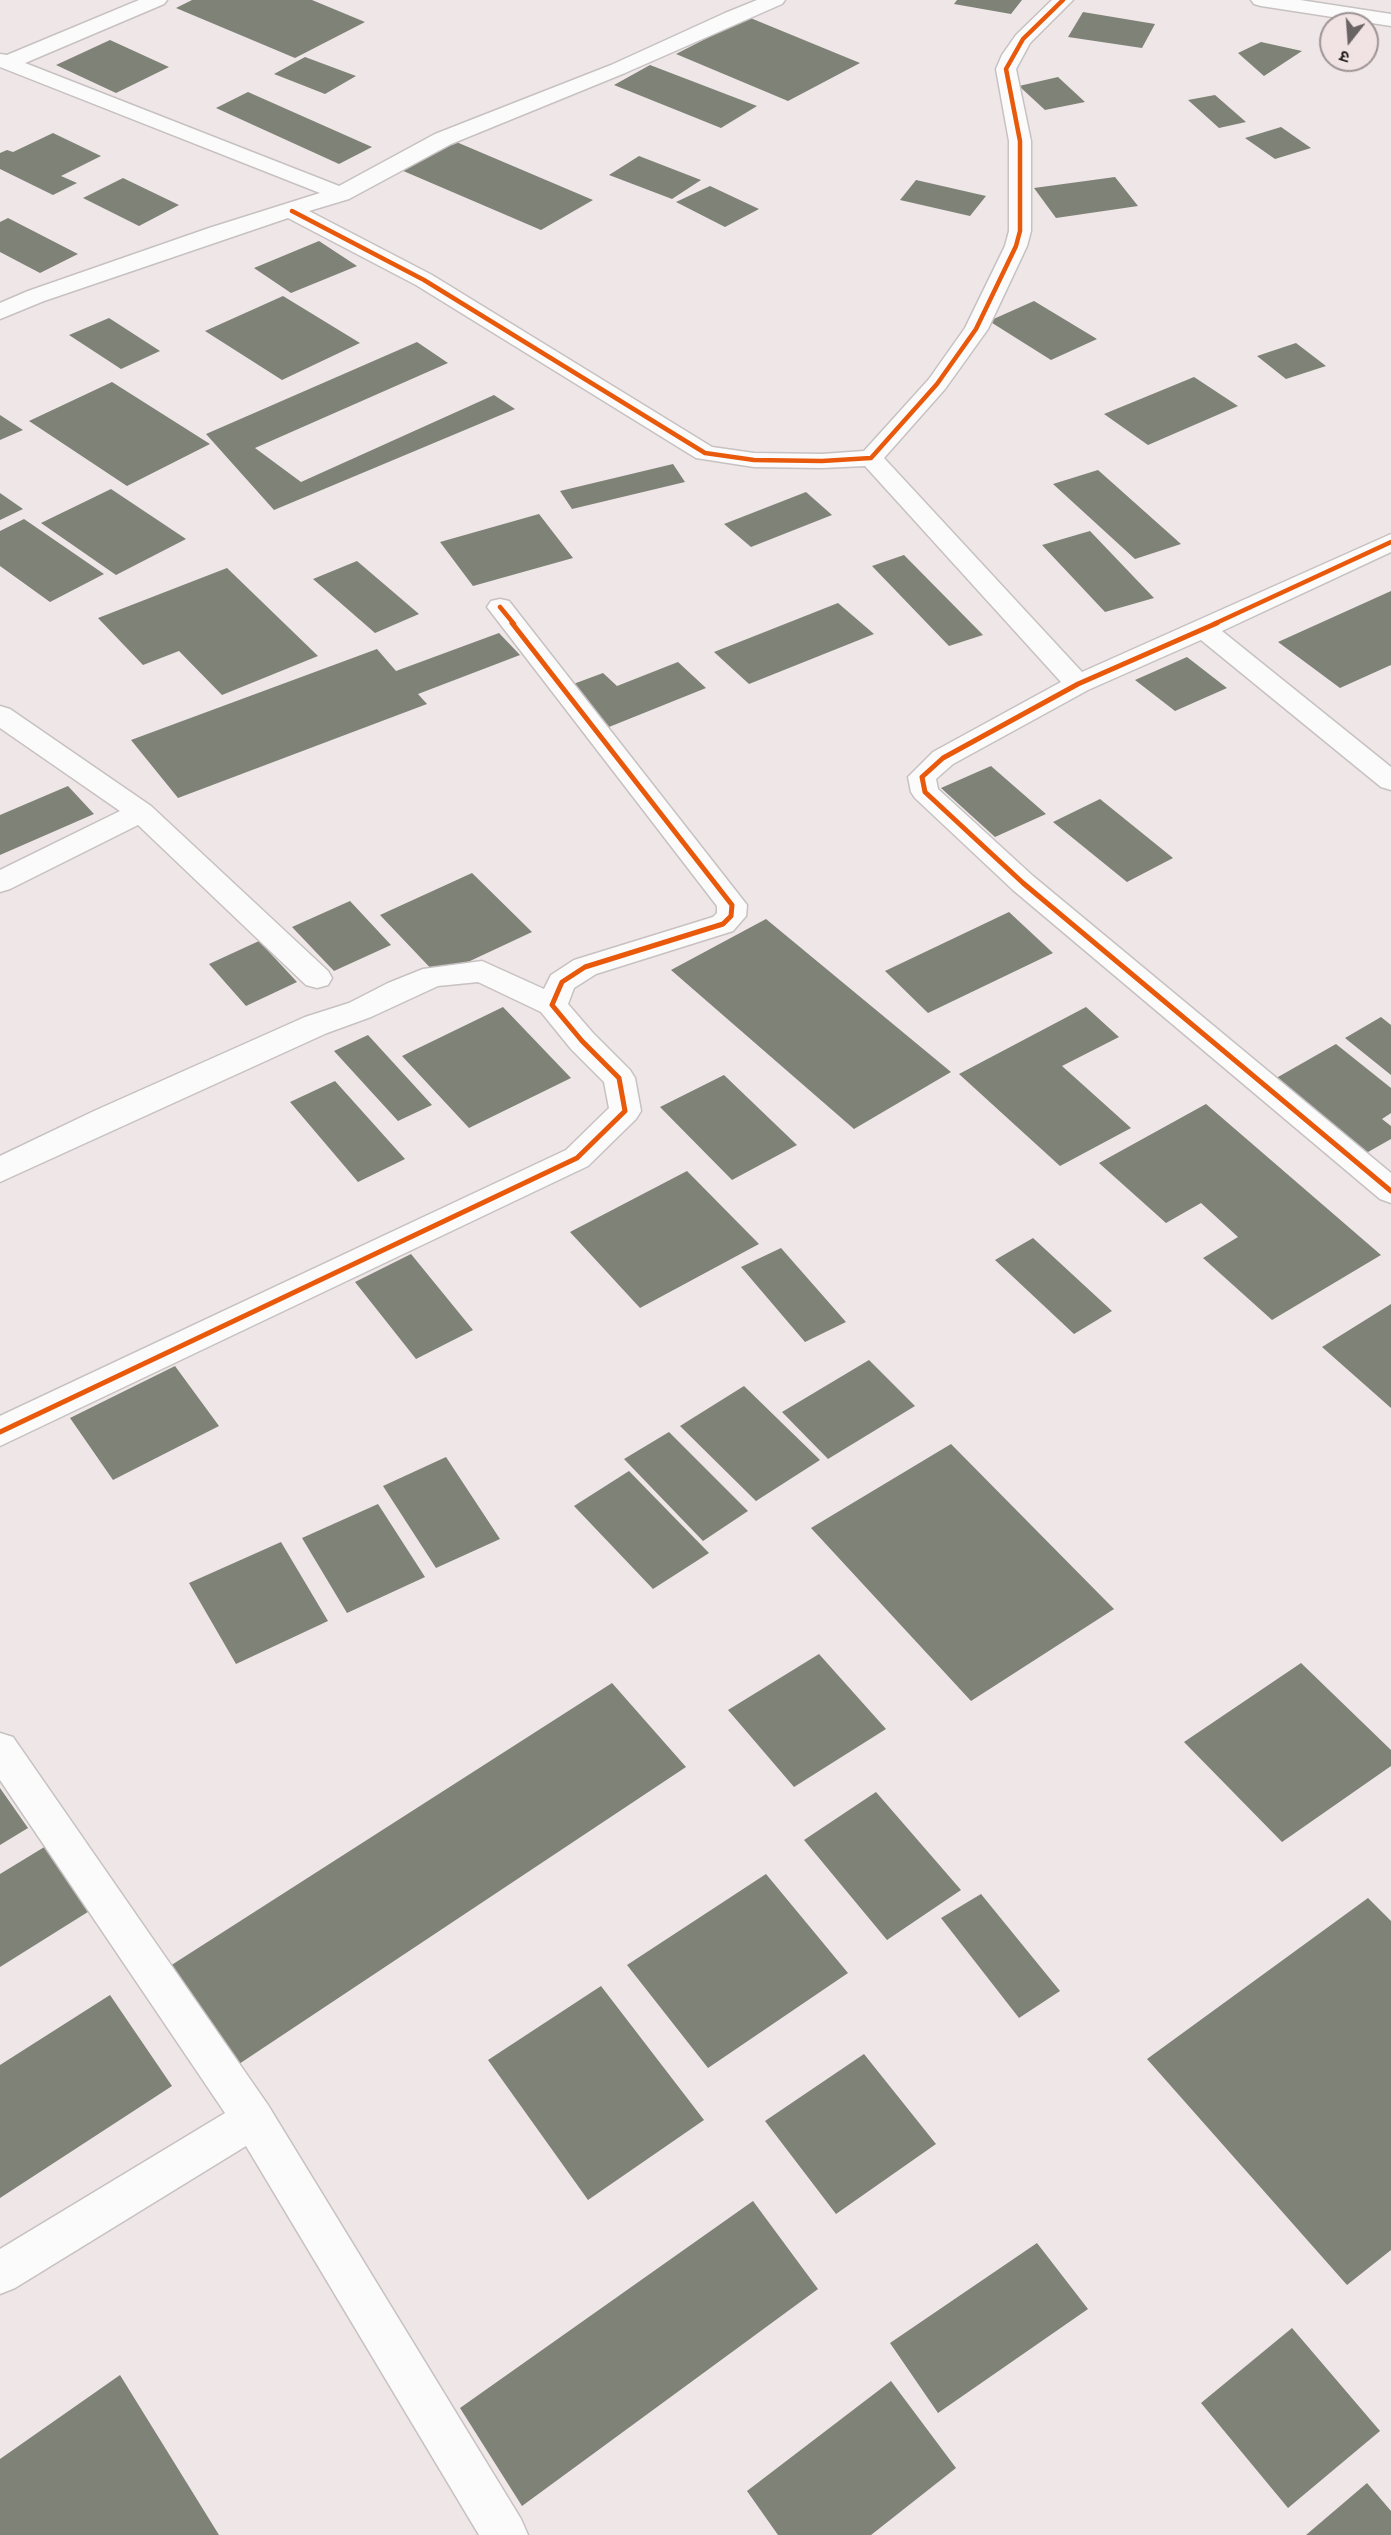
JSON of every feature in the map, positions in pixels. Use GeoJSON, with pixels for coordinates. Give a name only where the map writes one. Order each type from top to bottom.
{"type":"FeatureCollection","features":[{"type":"Feature","properties":{"kind":"street"},"geometry":{"type":"LineString","coordinates":[[4,61],[157,0]]}},
{"type":"Feature","properties":{"kind":"street"},"geometry":{"type":"LineString","coordinates":[[0,312],[36,296],[341,194],[373,174],[443,139],[608,74],[732,17],[775,0]]}},
{"type":"Feature","properties":{"kind":"street"},"geometry":{"type":"LineString","coordinates":[[292,211],[424,280],[705,453],[754,459],[822,461],[871,458],[938,384],[976,329],[1016,246],[1020,231],[1020,141],[1006,69],[1023,39],[1063,0]]}},
{"type":"Feature","properties":{"kind":"street"},"geometry":{"type":"LineString","coordinates":[[1262,0],[1357,17],[1391,20]]}},
{"type":"Feature","properties":{"kind":"street"},"geometry":{"type":"LineString","coordinates":[[4,61],[341,194]]}},
{"type":"Feature","properties":{"kind":"street"},"geometry":{"type":"LineString","coordinates":[[871,458],[1078,684]]}},
{"type":"Feature","properties":{"kind":"street"},"geometry":{"type":"LineString","coordinates":[[1391,542],[1204,629],[1078,684],[943,758],[922,777],[925,792],[1023,883],[1391,1191]]}},
{"type":"Feature","properties":{"kind":"street"},"geometry":{"type":"LineString","coordinates":[[500,607],[732,905],[731,916],[723,924],[585,967],[562,982],[552,1005]]}},
{"type":"Feature","properties":{"kind":"street"},"geometry":{"type":"LineString","coordinates":[[1204,629],[1391,781]]}},
{"type":"Feature","properties":{"kind":"street"},"geometry":{"type":"LineString","coordinates":[[0,715],[141,812],[317,978]]}},
{"type":"Feature","properties":{"kind":"street"},"geometry":{"type":"LineString","coordinates":[[0,882],[141,812]]}},
{"type":"Feature","properties":{"kind":"street"},"geometry":{"type":"LineString","coordinates":[[0,1170],[105,1119],[316,1025],[360,1010],[399,990],[434,976],[482,971],[552,1005],[582,1041],[619,1078],[625,1111],[577,1158],[0,1432]]}},
{"type":"Feature","properties":{"kind":"street"},"geometry":{"type":"LineString","coordinates":[[0,1749],[253,2119],[505,2535]]}},
{"type":"Feature","properties":{"kind":"street"},"geometry":{"type":"LineString","coordinates":[[0,2273],[253,2119]]}},
{"type":"Feature","properties":{"kind":"building"},"geometry":{"type":"Polygon","coordinates":[[[192,0],[312,0],[365,22],[295,58],[176,8],[192,0]]]}},
{"type":"Feature","properties":{"kind":"building"},"geometry":{"type":"Polygon","coordinates":[[[957,0],[1022,0],[1011,14],[954,4],[957,0]]]}},
{"type":"Feature","properties":{"kind":"building"},"geometry":{"type":"Polygon","coordinates":[[[1083,12],[1155,24],[1142,48],[1068,37],[1083,12]]]}},
{"type":"Feature","properties":{"kind":"building"},"geometry":{"type":"Polygon","coordinates":[[[748,17],[860,63],[788,101],[676,54],[748,17]]]}},
{"type":"Feature","properties":{"kind":"building"},"geometry":{"type":"Polygon","coordinates":[[[110,40],[169,67],[116,93],[56,65],[110,40]]]}},
{"type":"Feature","properties":{"kind":"building"},"geometry":{"type":"Polygon","coordinates":[[[1261,42],[1302,51],[1264,76],[1238,53],[1261,42]]]}},
{"type":"Feature","properties":{"kind":"building"},"geometry":{"type":"Polygon","coordinates":[[[305,57],[356,76],[325,94],[274,74],[305,57]]]}},
{"type":"Feature","properties":{"kind":"building"},"geometry":{"type":"Polygon","coordinates":[[[650,65],[757,106],[721,128],[614,85],[650,65]]]}},
{"type":"Feature","properties":{"kind":"building"},"geometry":{"type":"Polygon","coordinates":[[[1058,77],[1085,102],[1045,110],[1019,86],[1058,77]]]}},
{"type":"Feature","properties":{"kind":"building"},"geometry":{"type":"Polygon","coordinates":[[[248,92],[372,147],[339,164],[216,108],[248,92]]]}},
{"type":"Feature","properties":{"kind":"building"},"geometry":{"type":"Polygon","coordinates":[[[1215,95],[1246,122],[1219,128],[1188,100],[1215,95]]]}},
{"type":"Feature","properties":{"kind":"building"},"geometry":{"type":"Polygon","coordinates":[[[1281,127],[1311,148],[1275,159],[1245,138],[1281,127]]]}},
{"type":"Feature","properties":{"kind":"building"},"geometry":{"type":"Polygon","coordinates":[[[53,133],[101,156],[61,176],[77,183],[53,195],[0,169],[0,153],[7,150],[13,152],[53,133]]]}},
{"type":"Feature","properties":{"kind":"building"},"geometry":{"type":"Polygon","coordinates":[[[454,141],[593,200],[541,230],[401,170],[454,141]]]}},
{"type":"Feature","properties":{"kind":"building"},"geometry":{"type":"Polygon","coordinates":[[[639,156],[701,180],[672,199],[609,175],[639,156]]]}},
{"type":"Feature","properties":{"kind":"building"},"geometry":{"type":"Polygon","coordinates":[[[1115,177],[1138,206],[1056,218],[1034,188],[1115,177]]]}},
{"type":"Feature","properties":{"kind":"building"},"geometry":{"type":"Polygon","coordinates":[[[123,178],[179,205],[139,226],[83,198],[123,178]]]}},
{"type":"Feature","properties":{"kind":"building"},"geometry":{"type":"Polygon","coordinates":[[[916,180],[986,196],[970,216],[900,200],[916,180]]]}},
{"type":"Feature","properties":{"kind":"building"},"geometry":{"type":"Polygon","coordinates":[[[710,186],[759,209],[725,227],[676,202],[710,186]]]}},
{"type":"Feature","properties":{"kind":"building"},"geometry":{"type":"Polygon","coordinates":[[[8,218],[78,254],[40,273],[0,252],[0,222],[8,218]]]}},
{"type":"Feature","properties":{"kind":"building"},"geometry":{"type":"Polygon","coordinates":[[[319,241],[357,266],[291,293],[254,268],[319,241]]]}},
{"type":"Feature","properties":{"kind":"building"},"geometry":{"type":"Polygon","coordinates":[[[283,296],[360,343],[282,380],[205,331],[283,296]]]}},
{"type":"Feature","properties":{"kind":"building"},"geometry":{"type":"Polygon","coordinates":[[[1034,301],[1097,339],[1051,360],[989,321],[1034,301]]]}},
{"type":"Feature","properties":{"kind":"building"},"geometry":{"type":"Polygon","coordinates":[[[109,318],[160,351],[121,369],[69,335],[109,318]]]}},
{"type":"Feature","properties":{"kind":"building"},"geometry":{"type":"Polygon","coordinates":[[[417,342],[448,363],[255,448],[301,482],[494,395],[515,409],[274,510],[206,434],[417,342]]]}},
{"type":"Feature","properties":{"kind":"building"},"geometry":{"type":"Polygon","coordinates":[[[1296,343],[1326,366],[1286,379],[1257,356],[1296,343]]]}},
{"type":"Feature","properties":{"kind":"building"},"geometry":{"type":"Polygon","coordinates":[[[1194,377],[1238,406],[1148,445],[1104,414],[1194,377]]]}},
{"type":"Feature","properties":{"kind":"building"},"geometry":{"type":"Polygon","coordinates":[[[112,382],[210,444],[127,486],[29,421],[112,382]]]}},
{"type":"Feature","properties":{"kind":"building"},"geometry":{"type":"Polygon","coordinates":[[[0,415],[23,430],[0,440],[0,415]]]}},
{"type":"Feature","properties":{"kind":"building"},"geometry":{"type":"Polygon","coordinates":[[[673,464],[685,482],[572,509],[560,491],[673,464]]]}},
{"type":"Feature","properties":{"kind":"building"},"geometry":{"type":"Polygon","coordinates":[[[1098,470],[1181,544],[1135,559],[1053,484],[1098,470]]]}},
{"type":"Feature","properties":{"kind":"building"},"geometry":{"type":"Polygon","coordinates":[[[111,489],[186,539],[116,575],[41,523],[111,489]]]}},
{"type":"Feature","properties":{"kind":"building"},"geometry":{"type":"Polygon","coordinates":[[[806,492],[832,515],[751,547],[724,524],[806,492]]]}},
{"type":"Feature","properties":{"kind":"building"},"geometry":{"type":"Polygon","coordinates":[[[0,493],[23,509],[0,520],[0,493]]]}},
{"type":"Feature","properties":{"kind":"building"},"geometry":{"type":"Polygon","coordinates":[[[539,514],[573,558],[473,586],[440,542],[539,514]]]}},
{"type":"Feature","properties":{"kind":"building"},"geometry":{"type":"Polygon","coordinates":[[[24,519],[104,574],[50,602],[0,566],[0,531],[24,519]]]}},
{"type":"Feature","properties":{"kind":"building"},"geometry":{"type":"Polygon","coordinates":[[[1090,531],[1154,598],[1105,612],[1042,545],[1090,531]]]}},
{"type":"Feature","properties":{"kind":"building"},"geometry":{"type":"Polygon","coordinates":[[[904,555],[983,635],[949,646],[872,566],[904,555]]]}},
{"type":"Feature","properties":{"kind":"building"},"geometry":{"type":"Polygon","coordinates":[[[357,561],[419,614],[375,633],[313,579],[357,561]]]}},
{"type":"Feature","properties":{"kind":"building"},"geometry":{"type":"Polygon","coordinates":[[[227,568],[318,656],[222,695],[179,651],[143,665],[98,618],[227,568]]]}},
{"type":"Feature","properties":{"kind":"building"},"geometry":{"type":"Polygon","coordinates":[[[1391,591],[1391,665],[1340,688],[1278,642],[1391,591]]]}},
{"type":"Feature","properties":{"kind":"building"},"geometry":{"type":"Polygon","coordinates":[[[838,603],[874,634],[749,684],[714,652],[838,603]]]}},
{"type":"Feature","properties":{"kind":"building"},"geometry":{"type":"Polygon","coordinates":[[[499,633],[520,655],[418,694],[427,704],[178,798],[131,740],[377,649],[396,671],[499,633]]]}},
{"type":"Feature","properties":{"kind":"building"},"geometry":{"type":"Polygon","coordinates":[[[1187,657],[1227,688],[1175,711],[1135,680],[1187,657]]]}},
{"type":"Feature","properties":{"kind":"building"},"geometry":{"type":"Polygon","coordinates":[[[678,662],[706,688],[609,727],[568,686],[603,673],[617,686],[678,662]]]}},
{"type":"Feature","properties":{"kind":"building"},"geometry":{"type":"Polygon","coordinates":[[[991,766],[1046,814],[995,837],[941,788],[991,766]]]}},
{"type":"Feature","properties":{"kind":"building"},"geometry":{"type":"Polygon","coordinates":[[[68,786],[94,814],[0,855],[0,815],[68,786]]]}},
{"type":"Feature","properties":{"kind":"building"},"geometry":{"type":"Polygon","coordinates":[[[1100,799],[1173,858],[1127,882],[1053,822],[1100,799]]]}},
{"type":"Feature","properties":{"kind":"building"},"geometry":{"type":"Polygon","coordinates":[[[472,873],[532,932],[438,976],[380,915],[472,873]]]}},
{"type":"Feature","properties":{"kind":"building"},"geometry":{"type":"Polygon","coordinates":[[[350,901],[391,945],[334,971],[292,927],[350,901]]]}},
{"type":"Feature","properties":{"kind":"building"},"geometry":{"type":"Polygon","coordinates":[[[1009,912],[1053,953],[928,1013],[885,971],[1009,912]]]}},
{"type":"Feature","properties":{"kind":"building"},"geometry":{"type":"Polygon","coordinates":[[[766,919],[951,1072],[854,1129],[671,970],[766,919]]]}},
{"type":"Feature","properties":{"kind":"building"},"geometry":{"type":"Polygon","coordinates":[[[259,941],[297,982],[246,1006],[209,964],[259,941]]]}},
{"type":"Feature","properties":{"kind":"building"},"geometry":{"type":"Polygon","coordinates":[[[503,1007],[571,1078],[469,1128],[402,1056],[503,1007]]]}},
{"type":"Feature","properties":{"kind":"building"},"geometry":{"type":"Polygon","coordinates":[[[1086,1007],[1119,1037],[1062,1066],[1131,1128],[1060,1166],[959,1074],[1086,1007]]]}},
{"type":"Feature","properties":{"kind":"building"},"geometry":{"type":"Polygon","coordinates":[[[1381,1017],[1391,1025],[1391,1075],[1345,1038],[1381,1017]]]}},
{"type":"Feature","properties":{"kind":"building"},"geometry":{"type":"Polygon","coordinates":[[[368,1035],[432,1105],[398,1121],[334,1051],[368,1035]]]}},
{"type":"Feature","properties":{"kind":"building"},"geometry":{"type":"Polygon","coordinates":[[[1336,1044],[1391,1088],[1391,1113],[1382,1119],[1391,1126],[1391,1139],[1361,1156],[1271,1081],[1336,1044]]]}},
{"type":"Feature","properties":{"kind":"building"},"geometry":{"type":"Polygon","coordinates":[[[724,1075],[797,1145],[732,1180],[660,1107],[724,1075]]]}},
{"type":"Feature","properties":{"kind":"building"},"geometry":{"type":"Polygon","coordinates":[[[335,1081],[405,1159],[358,1182],[290,1102],[335,1081]]]}},
{"type":"Feature","properties":{"kind":"building"},"geometry":{"type":"Polygon","coordinates":[[[1206,1104],[1381,1255],[1272,1320],[1203,1258],[1238,1237],[1201,1203],[1166,1223],[1099,1163],[1206,1104]]]}},
{"type":"Feature","properties":{"kind":"building"},"geometry":{"type":"Polygon","coordinates":[[[687,1171],[759,1244],[640,1308],[570,1232],[687,1171]]]}},
{"type":"Feature","properties":{"kind":"building"},"geometry":{"type":"Polygon","coordinates":[[[1033,1238],[1112,1311],[1074,1334],[995,1260],[1033,1238]]]}},
{"type":"Feature","properties":{"kind":"building"},"geometry":{"type":"Polygon","coordinates":[[[781,1248],[846,1322],[805,1342],[741,1267],[781,1248]]]}},
{"type":"Feature","properties":{"kind":"building"},"geometry":{"type":"Polygon","coordinates":[[[411,1254],[473,1330],[416,1359],[355,1282],[411,1254]]]}},
{"type":"Feature","properties":{"kind":"building"},"geometry":{"type":"Polygon","coordinates":[[[1391,1304],[1391,1408],[1322,1347],[1391,1304]]]}},
{"type":"Feature","properties":{"kind":"building"},"geometry":{"type":"Polygon","coordinates":[[[869,1360],[915,1406],[828,1459],[782,1412],[869,1360]]]}},
{"type":"Feature","properties":{"kind":"building"},"geometry":{"type":"Polygon","coordinates":[[[175,1366],[219,1426],[113,1480],[70,1418],[175,1366]]]}},
{"type":"Feature","properties":{"kind":"building"},"geometry":{"type":"Polygon","coordinates":[[[744,1386],[820,1460],[756,1501],[680,1426],[744,1386]]]}},
{"type":"Feature","properties":{"kind":"building"},"geometry":{"type":"Polygon","coordinates":[[[669,1432],[748,1511],[703,1541],[624,1459],[669,1432]]]}},
{"type":"Feature","properties":{"kind":"building"},"geometry":{"type":"Polygon","coordinates":[[[951,1444],[1114,1609],[971,1701],[811,1528],[951,1444]]]}},
{"type":"Feature","properties":{"kind":"building"},"geometry":{"type":"Polygon","coordinates":[[[446,1457],[500,1539],[436,1568],[383,1486],[446,1457]]]}},
{"type":"Feature","properties":{"kind":"building"},"geometry":{"type":"Polygon","coordinates":[[[629,1471],[709,1553],[653,1589],[574,1506],[629,1471]]]}},
{"type":"Feature","properties":{"kind":"building"},"geometry":{"type":"Polygon","coordinates":[[[378,1504],[425,1577],[347,1613],[302,1538],[378,1504]]]}},
{"type":"Feature","properties":{"kind":"building"},"geometry":{"type":"Polygon","coordinates":[[[281,1542],[328,1621],[236,1664],[189,1583],[281,1542]]]}},
{"type":"Feature","properties":{"kind":"building"},"geometry":{"type":"Polygon","coordinates":[[[819,1654],[886,1729],[794,1787],[728,1710],[819,1654]]]}},
{"type":"Feature","properties":{"kind":"building"},"geometry":{"type":"Polygon","coordinates":[[[1301,1663],[1391,1750],[1391,1766],[1282,1842],[1184,1742],[1301,1663]]]}},
{"type":"Feature","properties":{"kind":"building"},"geometry":{"type":"Polygon","coordinates":[[[612,1683],[686,1767],[239,2064],[170,1966],[612,1683]]]}},
{"type":"Feature","properties":{"kind":"building"},"geometry":{"type":"Polygon","coordinates":[[[0,1788],[28,1828],[0,1845],[0,1788]]]}},
{"type":"Feature","properties":{"kind":"building"},"geometry":{"type":"Polygon","coordinates":[[[876,1792],[961,1890],[887,1940],[804,1840],[876,1792]]]}},
{"type":"Feature","properties":{"kind":"building"},"geometry":{"type":"Polygon","coordinates":[[[46,1846],[91,1910],[0,1967],[0,1874],[46,1846]]]}},
{"type":"Feature","properties":{"kind":"building"},"geometry":{"type":"Polygon","coordinates":[[[766,1874],[848,1973],[708,2068],[627,1965],[766,1874]]]}},
{"type":"Feature","properties":{"kind":"building"},"geometry":{"type":"Polygon","coordinates":[[[981,1894],[1060,1991],[1019,2018],[941,1918],[981,1894]]]}},
{"type":"Feature","properties":{"kind":"building"},"geometry":{"type":"Polygon","coordinates":[[[1368,1898],[1391,1921],[1391,2250],[1347,2285],[1147,2059],[1368,1898]]]}},
{"type":"Feature","properties":{"kind":"building"},"geometry":{"type":"Polygon","coordinates":[[[601,1986],[704,2120],[588,2200],[488,2060],[601,1986]]]}},
{"type":"Feature","properties":{"kind":"building"},"geometry":{"type":"Polygon","coordinates":[[[110,1995],[172,2086],[0,2198],[0,2065],[110,1995]]]}},
{"type":"Feature","properties":{"kind":"building"},"geometry":{"type":"Polygon","coordinates":[[[864,2054],[936,2144],[836,2214],[765,2121],[864,2054]]]}},
{"type":"Feature","properties":{"kind":"building"},"geometry":{"type":"Polygon","coordinates":[[[753,2201],[818,2289],[522,2506],[460,2408],[753,2201]]]}},
{"type":"Feature","properties":{"kind":"building"},"geometry":{"type":"Polygon","coordinates":[[[1037,2243],[1088,2309],[938,2413],[890,2343],[1037,2243]]]}},
{"type":"Feature","properties":{"kind":"building"},"geometry":{"type":"Polygon","coordinates":[[[1292,2328],[1380,2431],[1288,2508],[1201,2403],[1292,2328]]]}},
{"type":"Feature","properties":{"kind":"building"},"geometry":{"type":"Polygon","coordinates":[[[120,2375],[219,2535],[0,2535],[0,2459],[120,2375]]]}},
{"type":"Feature","properties":{"kind":"building"},"geometry":{"type":"Polygon","coordinates":[[[891,2381],[956,2468],[871,2535],[778,2535],[747,2491],[891,2381]]]}},
{"type":"Feature","properties":{"kind":"building"},"geometry":{"type":"Polygon","coordinates":[[[1367,2483],[1391,2511],[1391,2535],[1306,2535],[1367,2483]]]}},
{"type":"Feature","properties":{"kind":"cycle path"},"geometry":{"type":"LineString","coordinates":[[292,211],[424,280],[705,453],[754,460],[822,461],[871,458],[937,384],[976,329],[1016,246],[1020,231],[1020,141],[1006,69],[1023,39],[1063,0]]}},
{"type":"Feature","properties":{"kind":"cycle path"},"geometry":{"type":"LineString","coordinates":[[1391,542],[1204,629],[1078,684],[943,758],[922,777],[925,792],[1023,883],[1391,1191]]}},
{"type":"Feature","properties":{"kind":"cycle path"},"geometry":{"type":"LineString","coordinates":[[0,1432],[577,1158],[625,1111],[619,1078],[582,1041],[552,1005],[562,982],[585,967],[723,924],[731,916],[732,905],[500,607]]}}]}
